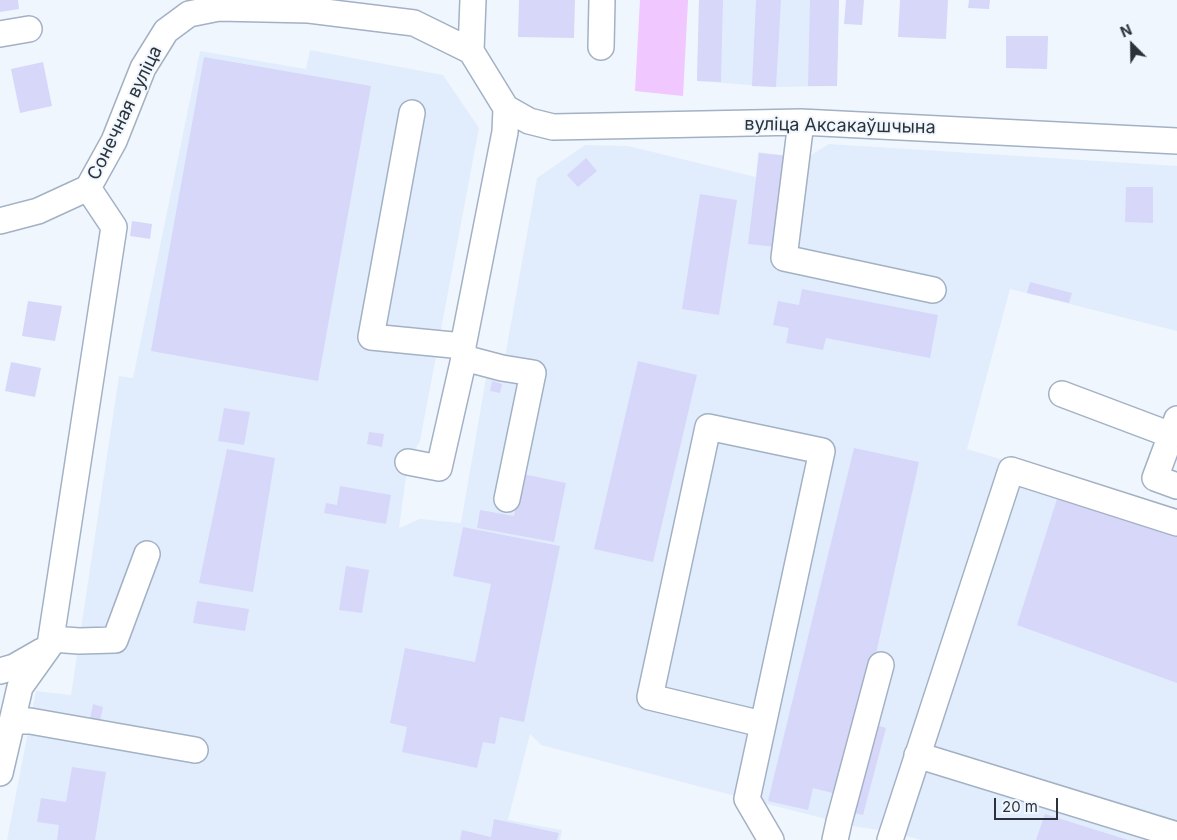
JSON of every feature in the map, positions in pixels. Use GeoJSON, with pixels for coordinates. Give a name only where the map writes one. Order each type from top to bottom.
{"type":"FeatureCollection","features":[{"type":"Feature","properties":{"kind":"street"},"geometry":{"type":"LineString","coordinates":[[408,462],[439,468],[505,132],[506,108],[471,51],[474,0]]}},
{"type":"Feature","properties":{"kind":"street"},"geometry":{"type":"LineString","coordinates":[[601,46],[602,0]]}},
{"type":"Feature","properties":{"kind":"street","name":"Сонечная вуліца"},"geometry":{"type":"LineString","coordinates":[[0,221],[38,211],[88,188],[114,141],[142,68],[166,31],[189,14],[219,4],[309,10],[414,23],[471,51]]}},
{"type":"Feature","properties":{"kind":"street"},"geometry":{"type":"LineString","coordinates":[[0,34],[29,29]]}},
{"type":"Feature","properties":{"kind":"street","name":"вуліца Аксакаўшчына"},"geometry":{"type":"LineString","coordinates":[[506,108],[529,121],[553,127],[801,122],[1177,141]]}},
{"type":"Feature","properties":{"kind":"street"},"geometry":{"type":"LineString","coordinates":[[412,113],[371,337],[463,352],[502,368],[533,373],[507,499]]}},
{"type":"Feature","properties":{"kind":"street"},"geometry":{"type":"LineString","coordinates":[[801,122],[784,258],[933,290]]}},
{"type":"Feature","properties":{"kind":"street"},"geometry":{"type":"LineString","coordinates":[[0,773],[20,687],[51,642],[114,227],[88,188]]}},
{"type":"Feature","properties":{"kind":"street"},"geometry":{"type":"LineString","coordinates":[[1062,394],[1174,427],[1155,478],[1177,486]]}},
{"type":"Feature","properties":{"kind":"street"},"geometry":{"type":"LineString","coordinates":[[762,724],[650,697],[708,427],[822,451],[747,799],[770,840]]}},
{"type":"Feature","properties":{"kind":"street"},"geometry":{"type":"LineString","coordinates":[[890,840],[1010,470],[1177,523]]}},
{"type":"Feature","properties":{"kind":"street"},"geometry":{"type":"LineString","coordinates":[[0,671],[14,667],[51,642],[115,640],[147,554]]}},
{"type":"Feature","properties":{"kind":"street"},"geometry":{"type":"LineString","coordinates":[[835,840],[881,665]]}},
{"type":"Feature","properties":{"kind":"street"},"geometry":{"type":"LineString","coordinates":[[12,721],[30,721],[195,750]]}},
{"type":"Feature","properties":{"kind":"street"},"geometry":{"type":"LineString","coordinates":[[917,755],[1177,835]]}},
{"type":"Feature","properties":{"kind":"shaded area"},"geometry":{"type":"Polygon","coordinates":[[[640,0],[688,0],[683,96],[635,91],[640,0]]]}},
{"type":"Feature","properties":{"kind":"shaded area"},"geometry":{"type":"Polygon","coordinates":[[[699,0],[839,0],[837,86],[776,87],[697,81],[699,0]]]}},
{"type":"Feature","properties":{"kind":"shaded area"},"geometry":{"type":"Polygon","coordinates":[[[310,50],[443,75],[479,128],[420,441],[408,462],[399,528],[420,519],[461,523],[486,378],[501,379],[537,178],[585,145],[628,146],[756,177],[758,152],[806,158],[829,144],[1177,166],[1177,331],[1010,289],[967,449],[1177,513],[1177,840],[921,840],[892,832],[858,827],[541,745],[530,734],[508,820],[562,830],[560,840],[7,840],[36,691],[71,695],[119,376],[133,378],[200,51],[306,69],[310,50]]]}},
{"type":"Feature","properties":{"kind":"building"},"geometry":{"type":"Polygon","coordinates":[[[0,0],[18,0],[19,9],[0,12],[0,0]]]}},
{"type":"Feature","properties":{"kind":"building"},"geometry":{"type":"Polygon","coordinates":[[[519,0],[575,0],[574,38],[518,37],[519,0]]]}},
{"type":"Feature","properties":{"kind":"building"},"geometry":{"type":"Polygon","coordinates":[[[699,0],[723,0],[721,82],[697,81],[699,0]]]}},
{"type":"Feature","properties":{"kind":"building"},"geometry":{"type":"Polygon","coordinates":[[[756,0],[781,0],[776,87],[752,86],[756,0]]]}},
{"type":"Feature","properties":{"kind":"building"},"geometry":{"type":"Polygon","coordinates":[[[810,0],[839,0],[837,86],[808,86],[810,0]]]}},
{"type":"Feature","properties":{"kind":"building"},"geometry":{"type":"Polygon","coordinates":[[[846,0],[864,0],[862,25],[844,24],[846,0]]]}},
{"type":"Feature","properties":{"kind":"building"},"geometry":{"type":"Polygon","coordinates":[[[900,0],[948,0],[946,39],[898,37],[900,0]]]}},
{"type":"Feature","properties":{"kind":"building"},"geometry":{"type":"Polygon","coordinates":[[[969,0],[990,0],[989,9],[968,8],[969,0]]]}},
{"type":"Feature","properties":{"kind":"building"},"geometry":{"type":"Polygon","coordinates":[[[1006,36],[1048,36],[1047,69],[1006,68],[1006,36]]]}},
{"type":"Feature","properties":{"kind":"building"},"geometry":{"type":"Polygon","coordinates":[[[204,57],[371,86],[318,381],[151,351],[204,57]]]}},
{"type":"Feature","properties":{"kind":"building"},"geometry":{"type":"Polygon","coordinates":[[[43,62],[52,106],[20,113],[11,69],[43,62]]]}},
{"type":"Feature","properties":{"kind":"building"},"geometry":{"type":"Polygon","coordinates":[[[759,153],[788,156],[777,247],[748,244],[759,153]]]}},
{"type":"Feature","properties":{"kind":"building"},"geometry":{"type":"Polygon","coordinates":[[[586,158],[597,171],[578,187],[567,175],[586,158]]]}},
{"type":"Feature","properties":{"kind":"building"},"geometry":{"type":"Polygon","coordinates":[[[1126,187],[1153,187],[1153,223],[1125,222],[1126,187]]]}},
{"type":"Feature","properties":{"kind":"building"},"geometry":{"type":"Polygon","coordinates":[[[700,194],[737,200],[719,315],[682,309],[700,194]]]}},
{"type":"Feature","properties":{"kind":"building"},"geometry":{"type":"Polygon","coordinates":[[[132,221],[152,224],[150,239],[130,236],[132,221]]]}},
{"type":"Feature","properties":{"kind":"building"},"geometry":{"type":"Polygon","coordinates":[[[1030,282],[1072,293],[1069,303],[1027,293],[1030,282]]]}},
{"type":"Feature","properties":{"kind":"building"},"geometry":{"type":"Polygon","coordinates":[[[802,289],[938,315],[930,358],[826,338],[823,350],[786,343],[789,328],[773,325],[778,301],[799,305],[802,289]]]}},
{"type":"Feature","properties":{"kind":"building"},"geometry":{"type":"Polygon","coordinates":[[[28,301],[62,306],[55,341],[22,336],[28,301]]]}},
{"type":"Feature","properties":{"kind":"building"},"geometry":{"type":"Polygon","coordinates":[[[638,361],[697,375],[653,562],[594,549],[638,361]]]}},
{"type":"Feature","properties":{"kind":"building"},"geometry":{"type":"Polygon","coordinates":[[[11,362],[41,368],[35,397],[5,391],[11,362]]]}},
{"type":"Feature","properties":{"kind":"building"},"geometry":{"type":"Polygon","coordinates":[[[492,381],[502,384],[500,393],[490,391],[492,381]]]}},
{"type":"Feature","properties":{"kind":"building"},"geometry":{"type":"Polygon","coordinates":[[[224,408],[250,412],[244,445],[218,441],[224,408]]]}},
{"type":"Feature","properties":{"kind":"building"},"geometry":{"type":"Polygon","coordinates":[[[369,432],[384,434],[382,447],[367,444],[369,432]]]}},
{"type":"Feature","properties":{"kind":"building"},"geometry":{"type":"Polygon","coordinates":[[[854,448],[919,462],[844,796],[813,788],[808,810],[768,801],[854,448]]]}},
{"type":"Feature","properties":{"kind":"building"},"geometry":{"type":"Polygon","coordinates":[[[227,449],[275,458],[253,592],[199,583],[227,449]]]}},
{"type":"Feature","properties":{"kind":"building"},"geometry":{"type":"Polygon","coordinates":[[[523,474],[566,483],[554,542],[477,528],[480,510],[514,516],[523,474]]]}},
{"type":"Feature","properties":{"kind":"building"},"geometry":{"type":"Polygon","coordinates":[[[340,486],[391,495],[386,524],[324,513],[326,503],[337,505],[340,486]]]}},
{"type":"Feature","properties":{"kind":"building"},"geometry":{"type":"Polygon","coordinates":[[[1057,499],[1177,537],[1177,683],[1017,625],[1057,499]]]}},
{"type":"Feature","properties":{"kind":"building"},"geometry":{"type":"Polygon","coordinates":[[[463,527],[560,546],[524,722],[500,717],[495,744],[483,742],[477,768],[402,752],[407,727],[390,723],[405,648],[475,662],[491,584],[453,576],[463,527]]]}},
{"type":"Feature","properties":{"kind":"building"},"geometry":{"type":"Polygon","coordinates":[[[346,566],[369,570],[362,613],[339,610],[346,566]]]}},
{"type":"Feature","properties":{"kind":"building"},"geometry":{"type":"Polygon","coordinates":[[[197,601],[249,609],[245,631],[193,623],[197,601]]]}},
{"type":"Feature","properties":{"kind":"building"},"geometry":{"type":"Polygon","coordinates":[[[93,704],[103,707],[99,726],[89,724],[93,704]]]}},
{"type":"Feature","properties":{"kind":"building"},"geometry":{"type":"Polygon","coordinates":[[[876,725],[886,728],[863,815],[853,813],[876,725]]]}},
{"type":"Feature","properties":{"kind":"building"},"geometry":{"type":"Polygon","coordinates":[[[72,767],[106,772],[95,840],[57,840],[59,825],[37,822],[41,798],[66,802],[72,767]]]}},
{"type":"Feature","properties":{"kind":"building"},"geometry":{"type":"Polygon","coordinates":[[[1045,814],[1128,840],[1036,840],[1045,814]]]}},
{"type":"Feature","properties":{"kind":"building"},"geometry":{"type":"Polygon","coordinates":[[[494,819],[559,833],[557,840],[460,840],[462,830],[491,837],[494,819]]]}}]}
